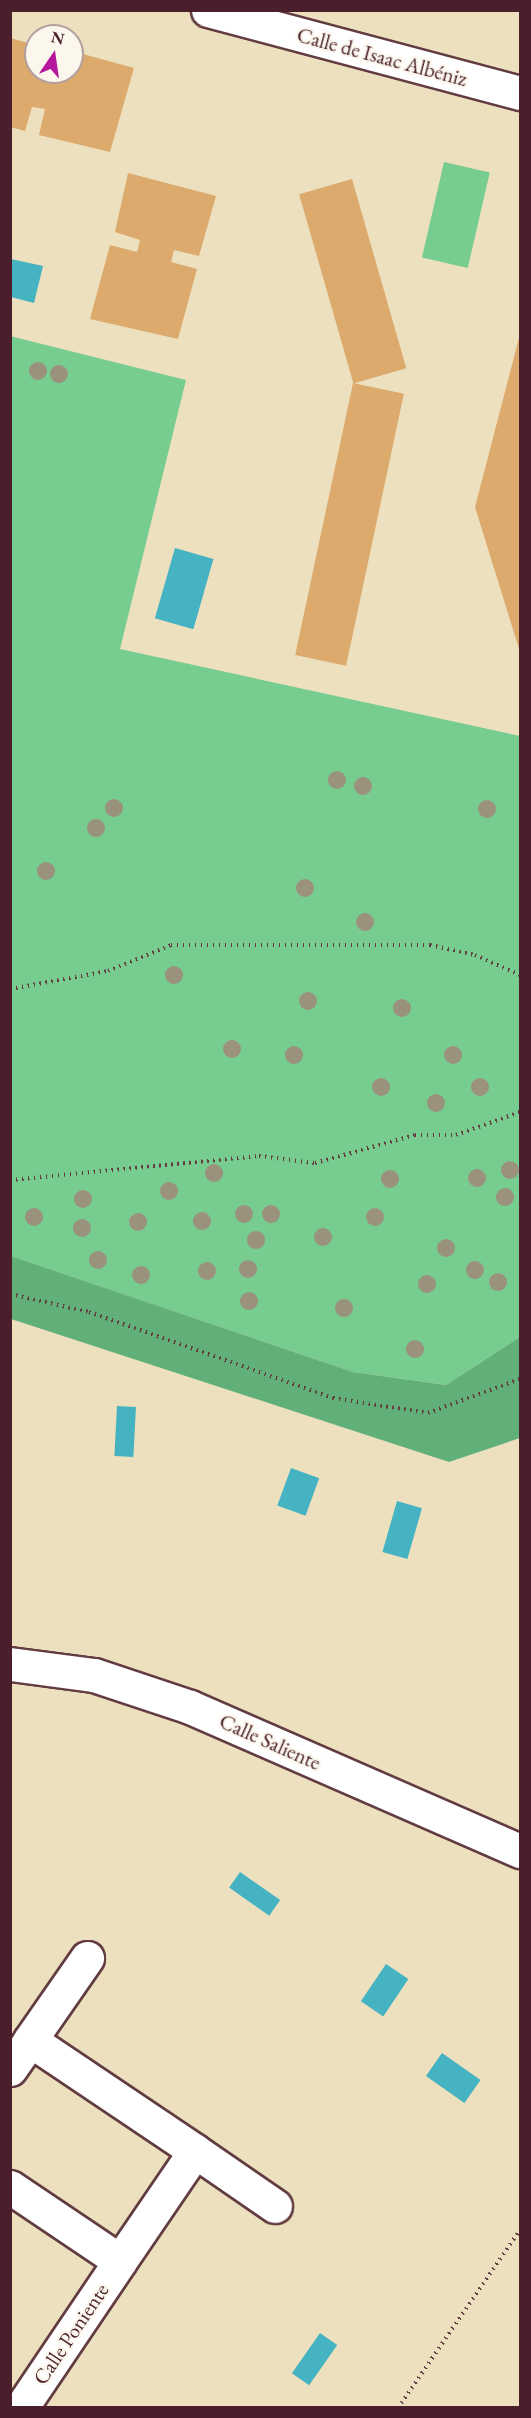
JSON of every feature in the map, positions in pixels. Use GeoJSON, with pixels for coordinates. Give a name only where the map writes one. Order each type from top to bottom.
{"type":"FeatureCollection","features":[{"type":"Feature","properties":{"kind":"street","name":"Calle de Isaac Albéniz"},"geometry":{"type":"LineString","coordinates":[[208,10],[520,93]]}},
{"type":"Feature","properties":{"kind":"street","name":"Calle Saliente"},"geometry":{"type":"LineString","coordinates":[[10,1664],[94,1675],[190,1707],[520,1851]]}},
{"type":"Feature","properties":{"kind":"street"},"geometry":{"type":"LineString","coordinates":[[10,2069],[87,1958]]}},
{"type":"Feature","properties":{"kind":"street"},"geometry":{"type":"LineString","coordinates":[[30,2040],[275,2205]]}},
{"type":"Feature","properties":{"kind":"street","name":"Calle Poniente"},"geometry":{"type":"LineString","coordinates":[[21,2408],[195,2151]]}},
{"type":"Feature","properties":{"kind":"street"},"geometry":{"type":"LineString","coordinates":[[10,2187],[120,2261]]}},
{"type":"Feature","properties":{"kind":"path"},"geometry":{"type":"LineString","coordinates":[[10,989],[108,970],[171,945],[430,945],[476,955],[520,975]]}},
{"type":"Feature","properties":{"kind":"path"},"geometry":{"type":"LineString","coordinates":[[10,1180],[259,1156],[315,1163],[415,1135],[456,1136],[520,1112]]}},
{"type":"Feature","properties":{"kind":"path"},"geometry":{"type":"LineString","coordinates":[[10,1294],[89,1312],[333,1398],[428,1413],[520,1379]]}},
{"type":"Feature","properties":{"kind":"path"},"geometry":{"type":"LineString","coordinates":[[398,2408],[520,2230]]}},
{"type":"Feature","properties":{"kind":"green space"},"geometry":{"type":"Polygon","coordinates":[[[444,162],[490,173],[468,268],[422,257],[444,162]]]}},
{"type":"Feature","properties":{"kind":"green space"},"geometry":{"type":"Polygon","coordinates":[[[10,336],[186,380],[120,649],[520,736],[520,1337],[446,1385],[353,1372],[11,1256],[10,336]]]}},
{"type":"Feature","properties":{"kind":"green space"},"geometry":{"type":"Polygon","coordinates":[[[11,1256],[353,1372],[446,1385],[520,1337],[520,1438],[449,1462],[11,1319],[11,1256]]]}},
{"type":"Feature","properties":{"kind":"water"},"geometry":{"type":"Polygon","coordinates":[[[11,259],[43,266],[34,303],[11,297],[11,259]]]}},
{"type":"Feature","properties":{"kind":"water"},"geometry":{"type":"Polygon","coordinates":[[[175,548],[213,559],[193,629],[155,618],[175,548]]]}},
{"type":"Feature","properties":{"kind":"water"},"geometry":{"type":"Polygon","coordinates":[[[117,1406],[136,1407],[133,1457],[114,1456],[117,1406]]]}},
{"type":"Feature","properties":{"kind":"water"},"geometry":{"type":"Polygon","coordinates":[[[291,1468],[319,1478],[306,1516],[277,1506],[291,1468]]]}},
{"type":"Feature","properties":{"kind":"water"},"geometry":{"type":"Polygon","coordinates":[[[397,1501],[422,1508],[407,1559],[382,1552],[397,1501]]]}},
{"type":"Feature","properties":{"kind":"water"},"geometry":{"type":"Polygon","coordinates":[[[240,1872],[280,1900],[269,1916],[229,1888],[240,1872]]]}},
{"type":"Feature","properties":{"kind":"water"},"geometry":{"type":"Polygon","coordinates":[[[386,1964],[408,1979],[383,2016],[361,2001],[386,1964]]]}},
{"type":"Feature","properties":{"kind":"water"},"geometry":{"type":"Polygon","coordinates":[[[442,2053],[481,2080],[464,2103],[426,2076],[442,2053]]]}},
{"type":"Feature","properties":{"kind":"water"},"geometry":{"type":"Polygon","coordinates":[[[320,2333],[337,2345],[309,2385],[292,2373],[320,2333]]]}},
{"type":"Feature","properties":{"kind":"building"},"geometry":{"type":"Polygon","coordinates":[[[10,38],[24,42],[24,84],[84,84],[84,54],[134,68],[110,152],[39,135],[45,109],[32,107],[25,131],[10,127],[10,38]]]}},
{"type":"Feature","properties":{"kind":"building"},"geometry":{"type":"Polygon","coordinates":[[[128,173],[216,196],[199,256],[174,250],[171,262],[197,269],[178,339],[90,319],[110,245],[137,252],[140,240],[115,232],[128,173]]]}},
{"type":"Feature","properties":{"kind":"building"},"geometry":{"type":"Polygon","coordinates":[[[352,179],[406,368],[353,384],[299,194],[352,179]]]}},
{"type":"Feature","properties":{"kind":"building"},"geometry":{"type":"Polygon","coordinates":[[[520,334],[520,652],[475,507],[520,334]]]}},
{"type":"Feature","properties":{"kind":"building"},"geometry":{"type":"Polygon","coordinates":[[[353,383],[404,394],[346,666],[295,655],[353,383]]]}}]}
